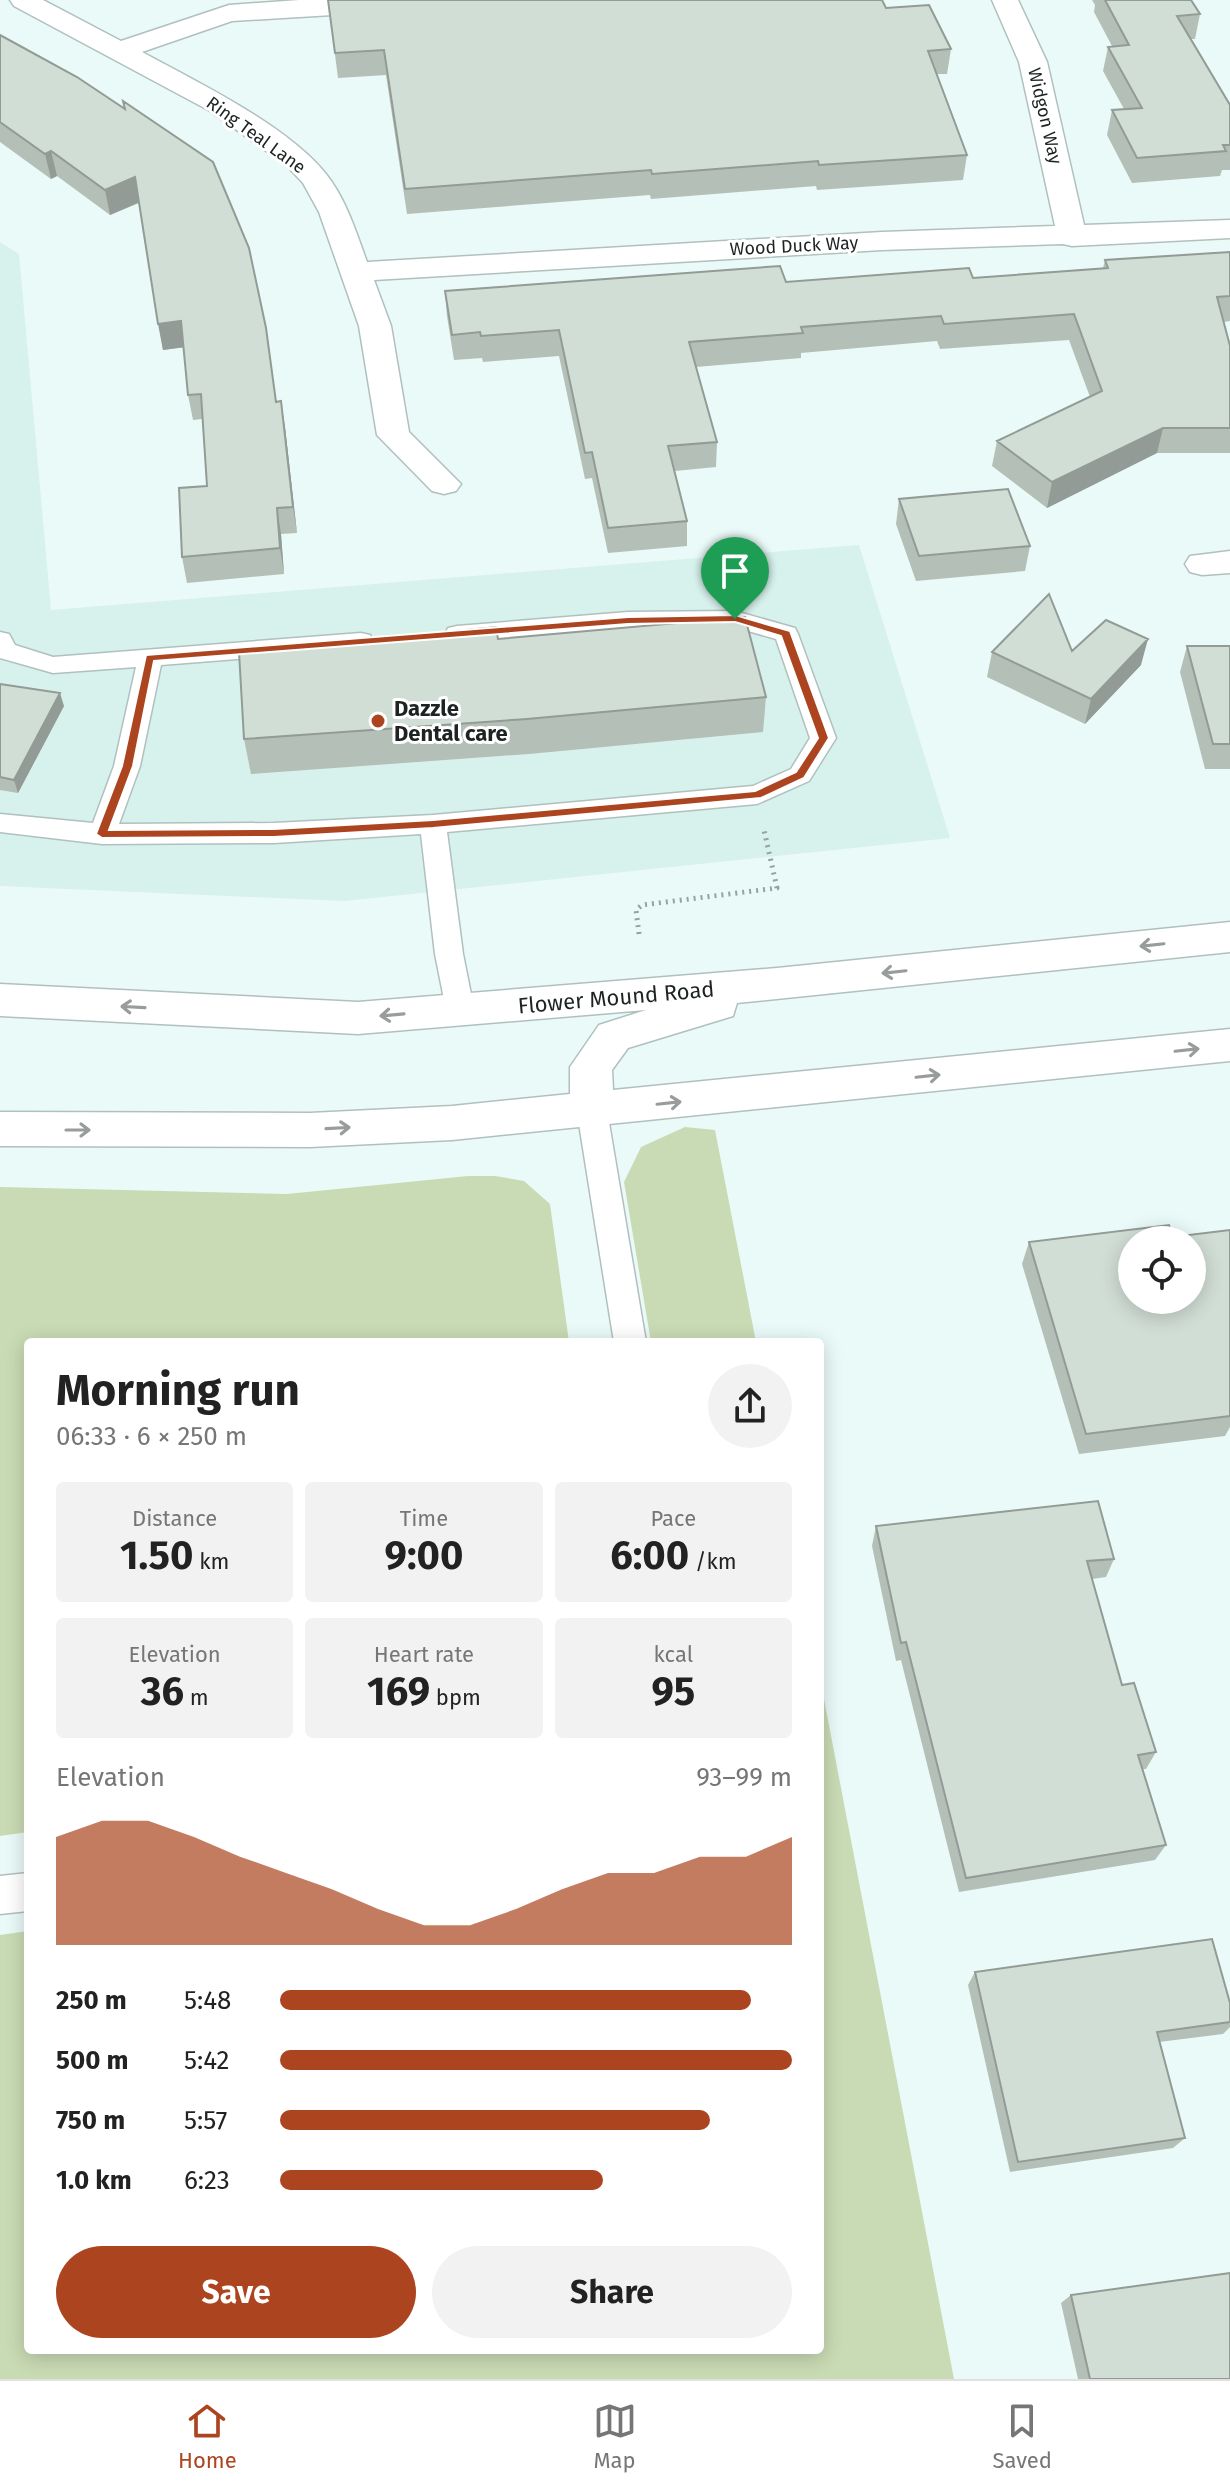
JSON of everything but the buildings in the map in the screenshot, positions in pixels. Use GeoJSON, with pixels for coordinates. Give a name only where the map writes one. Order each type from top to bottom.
{"type":"FeatureCollection","features":[{"type":"Feature","properties":{"kind":"street","name":"Ring Teal Lane"},"geometry":{"type":"LineString","coordinates":[[23,0],[220,105],[297,160],[315,179],[334,212],[375,326],[393,435],[444,484]]}},
{"type":"Feature","properties":{"kind":"street","name":"Widgon Way"},"geometry":{"type":"LineString","coordinates":[[1005,0],[1033,62],[1072,237]]}},
{"type":"Feature","properties":{"kind":"street"},"geometry":{"type":"LineString","coordinates":[[117,52],[229,13],[354,4],[417,6]]}},
{"type":"Feature","properties":{"kind":"street","name":"Wood Duck Way"},"geometry":{"type":"LineString","coordinates":[[358,272],[882,241],[1072,237],[1230,229]]}},
{"type":"Feature","properties":{"kind":"street","name":"Flower Mound Road"},"geometry":{"type":"LineString","coordinates":[[0,1000],[358,1018],[777,984],[1230,937]]}},
{"type":"Feature","properties":{"kind":"street"},"geometry":{"type":"LineString","coordinates":[[592,1111],[591,1067],[614,1036],[674,1021],[777,984]]}},
{"type":"Feature","properties":{"kind":"street"},"geometry":{"type":"LineString","coordinates":[[0,1129],[310,1130],[452,1123],[1230,1045]]}},
{"type":"Feature","properties":{"kind":"lane"},"geometry":{"type":"LineString","coordinates":[[0,823],[102,834],[274,833],[433,824],[757,795],[800,775],[823,738],[786,634],[735,619],[628,620],[437,635]]}},
{"type":"Feature","properties":{"kind":"lane"},"geometry":{"type":"LineString","coordinates":[[0,640],[5,651],[53,665],[389,639]]}},
{"type":"Feature","properties":{"kind":"lane"},"geometry":{"type":"LineString","coordinates":[[102,834],[127,766],[150,658]]}},
{"type":"Feature","properties":{"kind":"lane"},"geometry":{"type":"LineString","coordinates":[[433,824],[449,954],[460,1009]]}},
{"type":"Feature","properties":{"kind":"lane"},"geometry":{"type":"LineString","coordinates":[[592,1111],[629,1338]]}},
{"type":"Feature","properties":{"kind":"lane"},"geometry":{"type":"LineString","coordinates":[[0,1895],[24,1892]]}},
{"type":"Feature","properties":{"kind":"path"},"geometry":{"type":"LineString","coordinates":[[639,934],[636,910],[642,905],[777,888],[757,795]]}},
{"type":"Feature","properties":{"kind":"shaded area"},"geometry":{"type":"Polygon","coordinates":[[[0,242],[19,254],[51,610],[859,545],[950,838],[344,901],[0,886],[0,242]]]}},
{"type":"Feature","properties":{"kind":"green space"},"geometry":{"type":"Polygon","coordinates":[[[685,1127],[715,1130],[755,1338],[650,1338],[624,1182],[641,1147],[685,1127]]]}},
{"type":"Feature","properties":{"kind":"green space"},"geometry":{"type":"Polygon","coordinates":[[[468,1176],[495,1176],[524,1181],[550,1204],[568,1338],[24,1338],[24,1833],[0,1836],[0,1187],[287,1194],[468,1176]]]}},
{"type":"Feature","properties":{"kind":"green space"},"geometry":{"type":"Polygon","coordinates":[[[824,1699],[954,2379],[0,2379],[0,1935],[24,1932],[24,2354],[824,2354],[824,1699]]]}},
{"type":"Feature","properties":{"kind":"place","name":"Dazzle Dental care"},"geometry":{"type":"Point","coordinates":[378,721]}},
{"type":"Feature","properties":{"kind":"route"},"geometry":{"type":"LineString","coordinates":[[735,619],[786,634],[823,738],[800,775],[757,795],[433,824],[274,833],[102,834],[127,766],[150,658],[628,620],[735,619]]}}]}
